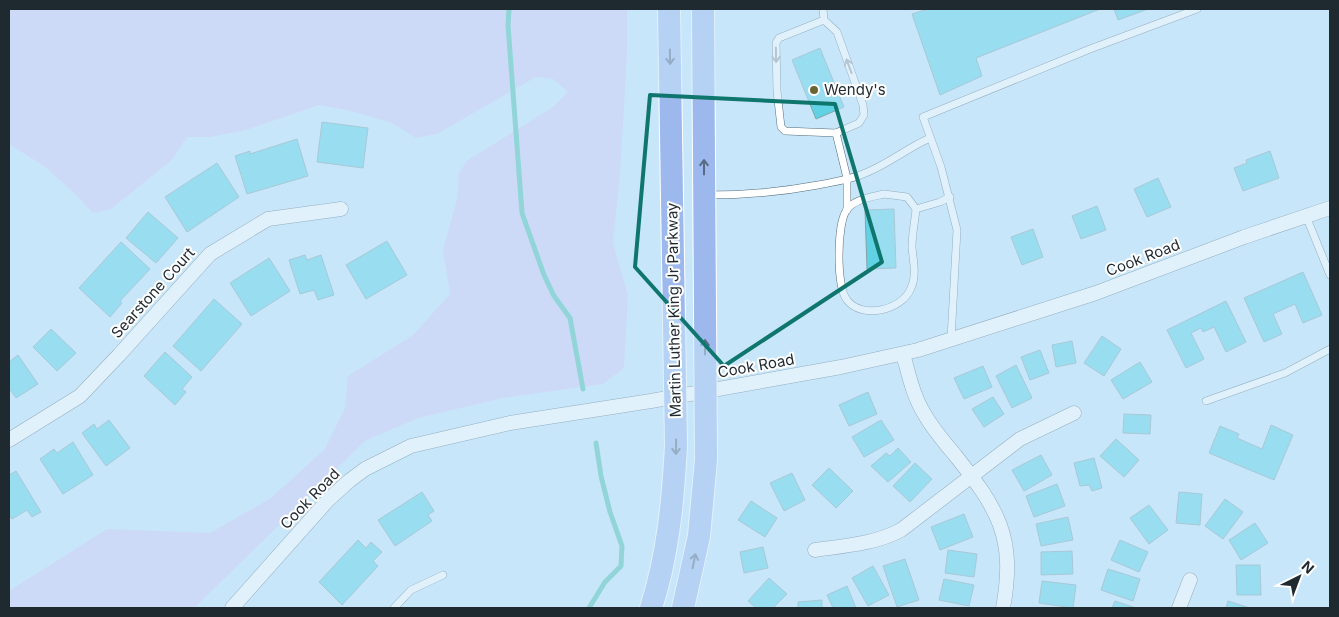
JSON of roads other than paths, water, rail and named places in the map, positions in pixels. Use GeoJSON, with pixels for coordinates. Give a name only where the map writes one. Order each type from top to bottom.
{"type":"FeatureCollection","features":[{"type":"Feature","properties":{"kind":"main road","name":"Martin Luther King Jr Parkway"},"geometry":{"type":"LineString","coordinates":[[651,608],[667,548],[673,501],[676,446],[669,9]]}},
{"type":"Feature","properties":{"kind":"main road","name":"Martin Luther King Jr Parkway"},"geometry":{"type":"LineString","coordinates":[[684,608],[703,505],[706,460],[703,9]]}},
{"type":"Feature","properties":{"kind":"street","name":"Cook Road"},"geometry":{"type":"LineString","coordinates":[[232,608],[328,500],[348,481],[365,469],[411,446],[510,423],[705,392],[903,354],[1096,293],[1244,237],[1330,208]]}},
{"type":"Feature","properties":{"kind":"street","name":"Searstone Court"},"geometry":{"type":"LineString","coordinates":[[9,440],[80,396],[210,254],[268,219],[342,209]]}},
{"type":"Feature","properties":{"kind":"street"},"geometry":{"type":"LineString","coordinates":[[903,354],[914,392],[924,413],[988,498],[1000,524],[1006,544],[1008,566],[1008,585],[1003,608]]}},
{"type":"Feature","properties":{"kind":"street"},"geometry":{"type":"LineString","coordinates":[[815,550],[889,536],[901,530],[1020,439],[1074,413]]}},
{"type":"Feature","properties":{"kind":"street"},"geometry":{"type":"LineString","coordinates":[[1180,608],[1190,580]]}},
{"type":"Feature","properties":{"kind":"lane"},"geometry":{"type":"LineString","coordinates":[[822,9],[824,20],[837,32],[864,115],[859,123],[836,133],[785,131],[781,127],[777,91],[776,44],[779,38],[824,20]]}},
{"type":"Feature","properties":{"kind":"lane"},"geometry":{"type":"LineString","coordinates":[[951,340],[957,230],[941,167],[923,117],[1090,49],[1197,9]]}},
{"type":"Feature","properties":{"kind":"lane"},"geometry":{"type":"LineString","coordinates":[[836,133],[847,178],[847,210],[841,226],[841,288],[847,301],[862,310],[883,310],[903,301],[912,288],[914,272],[912,245],[916,209],[907,197],[884,194],[860,200],[847,210]]}},
{"type":"Feature","properties":{"kind":"lane"},"geometry":{"type":"LineString","coordinates":[[704,195],[750,195],[786,191],[862,175],[891,161],[919,142],[930,138]]}},
{"type":"Feature","properties":{"kind":"lane"},"geometry":{"type":"LineString","coordinates":[[916,209],[950,197]]}},
{"type":"Feature","properties":{"kind":"lane"},"geometry":{"type":"LineString","coordinates":[[1306,216],[1330,275]]}},
{"type":"Feature","properties":{"kind":"lane"},"geometry":{"type":"LineString","coordinates":[[1206,401],[1285,373],[1330,349]]}},
{"type":"Feature","properties":{"kind":"lane"},"geometry":{"type":"LineString","coordinates":[[394,608],[411,590],[443,575]]}},
{"type":"Feature","properties":{"kind":"waterway"},"geometry":{"type":"LineString","coordinates":[[509,9],[508,25],[522,213],[544,275],[554,296],[570,318],[583,389]]}},
{"type":"Feature","properties":{"kind":"waterway"},"geometry":{"type":"LineString","coordinates":[[589,608],[605,582],[621,566],[622,546],[610,512],[601,476],[596,443]]}},
{"type":"Feature","properties":{"kind":"place","name":"Wendy's"},"geometry":{"type":"Point","coordinates":[814,90]}}]}
